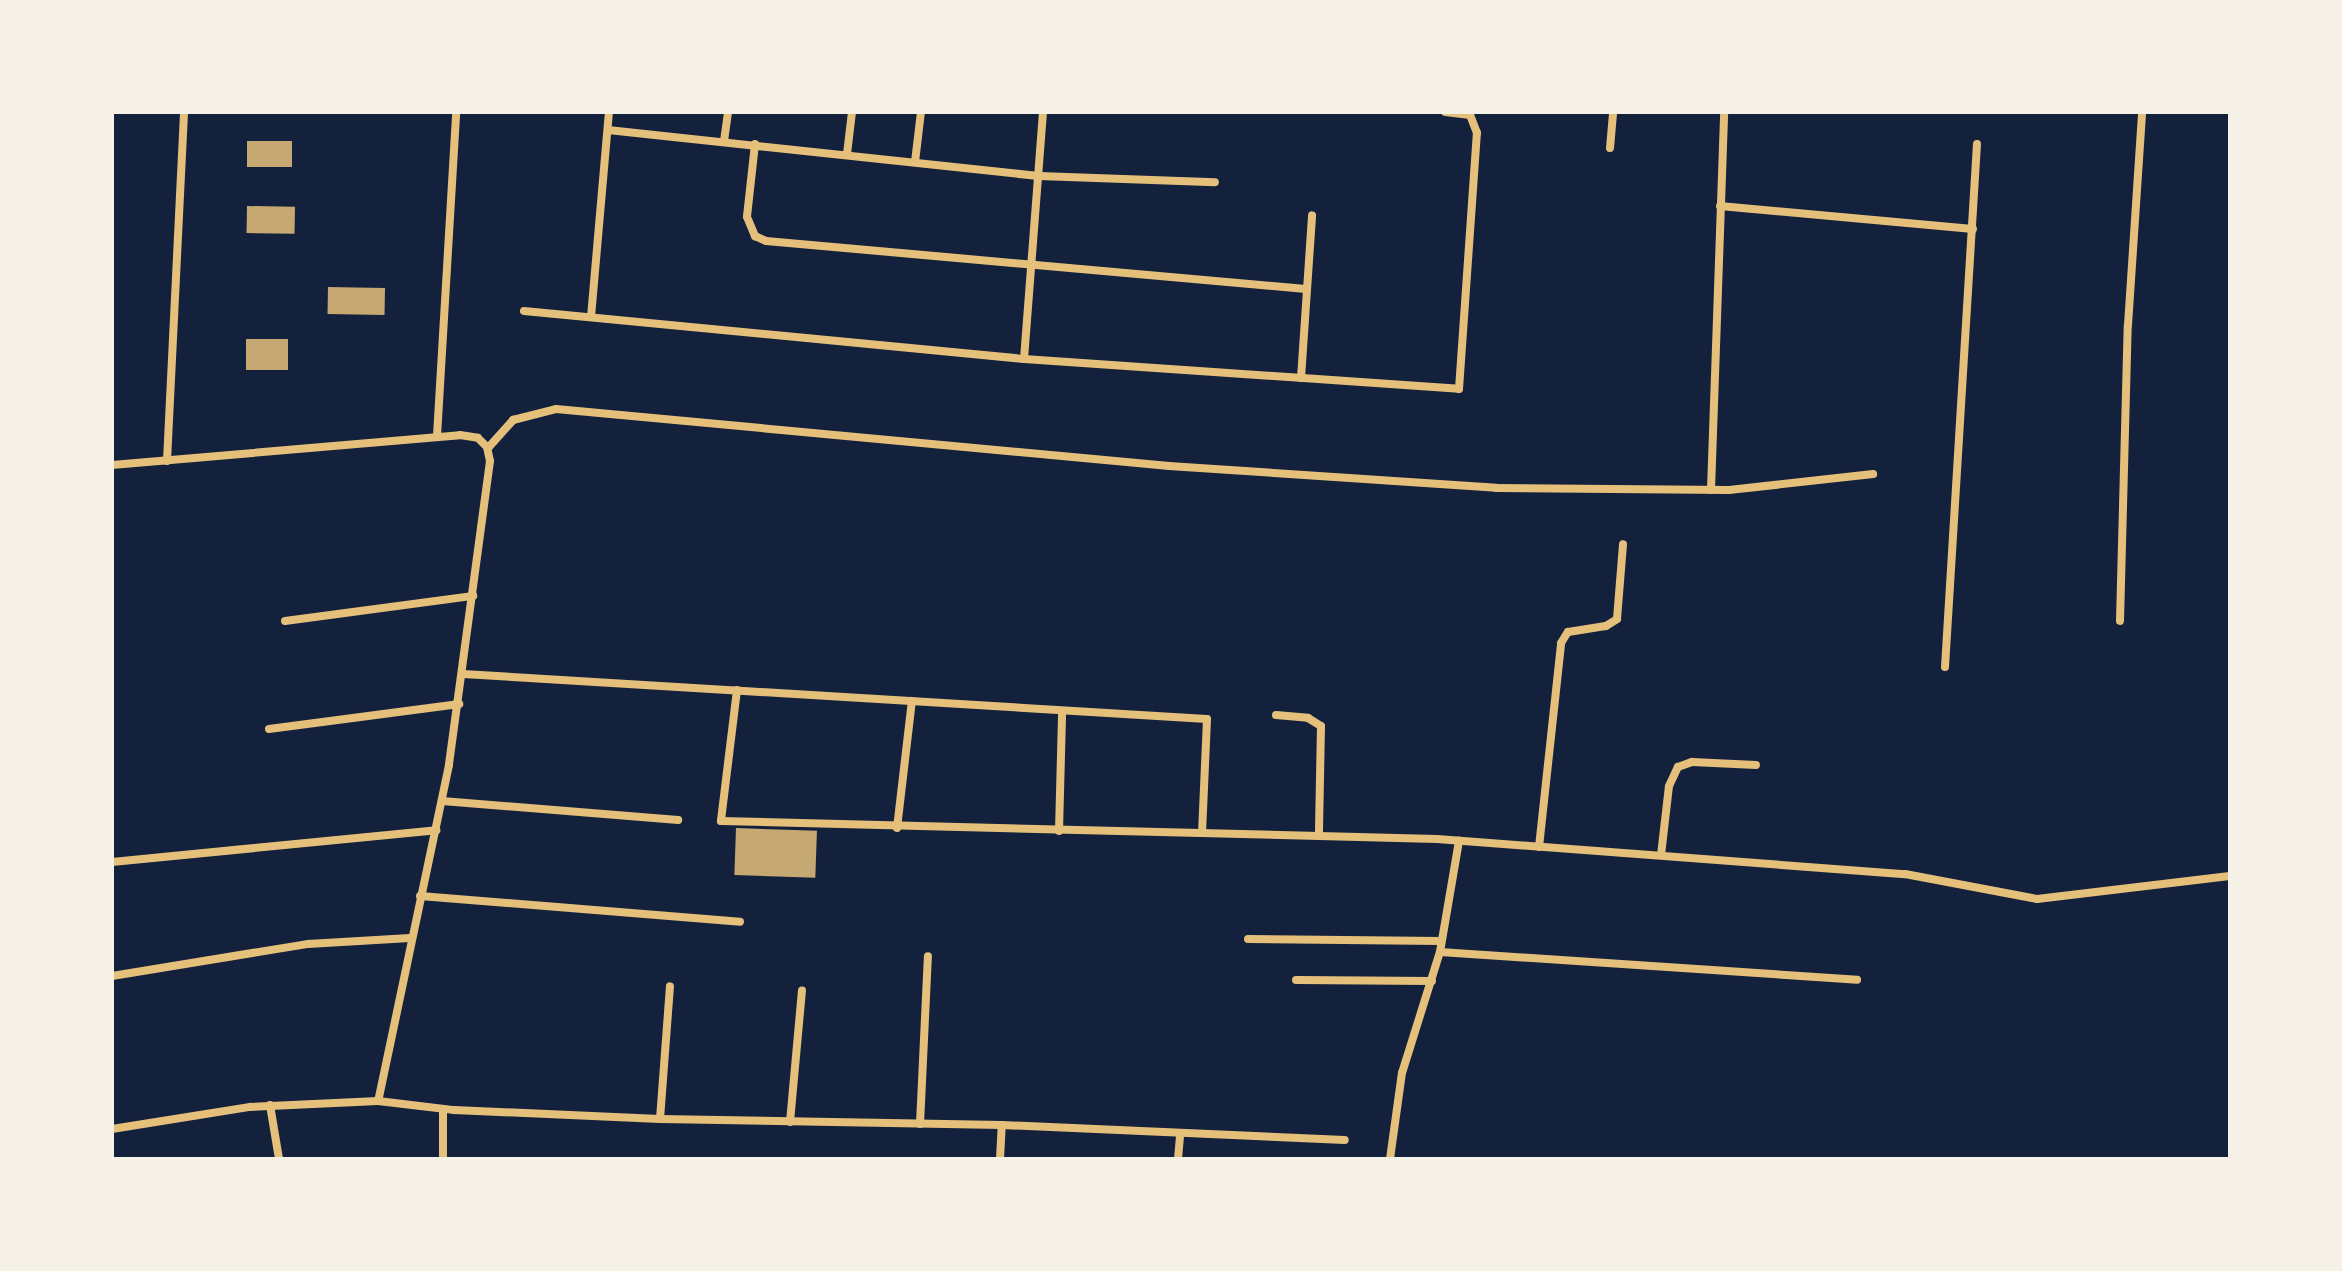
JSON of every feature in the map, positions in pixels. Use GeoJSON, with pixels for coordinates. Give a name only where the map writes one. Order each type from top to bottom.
{"type":"FeatureCollection","features":[{"type":"Feature","properties":{"kind":"street"},"geometry":{"type":"LineString","coordinates":[[167,461],[184,112]]}},
{"type":"Feature","properties":{"kind":"street"},"geometry":{"type":"LineString","coordinates":[[437,436],[456,112]]}},
{"type":"Feature","properties":{"kind":"street"},"geometry":{"type":"LineString","coordinates":[[591,317],[609,112]]}},
{"type":"Feature","properties":{"kind":"street"},"geometry":{"type":"LineString","coordinates":[[724,141],[728,112]]}},
{"type":"Feature","properties":{"kind":"street"},"geometry":{"type":"LineString","coordinates":[[847,154],[852,112]]}},
{"type":"Feature","properties":{"kind":"street"},"geometry":{"type":"LineString","coordinates":[[915,162],[921,112]]}},
{"type":"Feature","properties":{"kind":"street"},"geometry":{"type":"LineString","coordinates":[[1024,359],[1043,112]]}},
{"type":"Feature","properties":{"kind":"street"},"geometry":{"type":"LineString","coordinates":[[524,311],[1024,359],[1459,389],[1477,133],[1470,115],[1445,112]]}},
{"type":"Feature","properties":{"kind":"street"},"geometry":{"type":"LineString","coordinates":[[1610,148],[1613,112]]}},
{"type":"Feature","properties":{"kind":"street"},"geometry":{"type":"LineString","coordinates":[[1711,490],[1724,112]]}},
{"type":"Feature","properties":{"kind":"street"},"geometry":{"type":"LineString","coordinates":[[2120,621],[2128,325],[2142,112]]}},
{"type":"Feature","properties":{"kind":"street"},"geometry":{"type":"LineString","coordinates":[[608,130],[1039,176],[1215,182]]}},
{"type":"Feature","properties":{"kind":"street"},"geometry":{"type":"LineString","coordinates":[[755,144],[747,217],[755,236],[1032,267],[1306,289]]}},
{"type":"Feature","properties":{"kind":"street"},"geometry":{"type":"LineString","coordinates":[[1945,667],[1977,144]]}},
{"type":"Feature","properties":{"kind":"street"},"geometry":{"type":"LineString","coordinates":[[1720,206],[1973,229]]}},
{"type":"Feature","properties":{"kind":"street"},"geometry":{"type":"LineString","coordinates":[[1301,378],[1312,215]]}},
{"type":"Feature","properties":{"kind":"street"},"geometry":{"type":"LineString","coordinates":[[378,1101],[410,938],[442,801],[459,704],[488,448],[513,420],[556,409],[1169,466],[1544,491],[1711,490],[1873,474]]}},
{"type":"Feature","properties":{"kind":"street"},"geometry":{"type":"LineString","coordinates":[[112,465],[437,436],[478,438],[488,448]]}},
{"type":"Feature","properties":{"kind":"street"},"geometry":{"type":"LineString","coordinates":[[1539,847],[1561,643],[1568,632],[1606,626],[1617,619],[1623,544]]}},
{"type":"Feature","properties":{"kind":"street"},"geometry":{"type":"LineString","coordinates":[[285,621],[473,596]]}},
{"type":"Feature","properties":{"kind":"street"},"geometry":{"type":"LineString","coordinates":[[463,674],[1062,713],[1207,719],[1202,832]]}},
{"type":"Feature","properties":{"kind":"street"},"geometry":{"type":"LineString","coordinates":[[737,690],[721,821],[897,828],[1319,834],[1459,841],[1905,874],[2037,899],[2230,876]]}},
{"type":"Feature","properties":{"kind":"street"},"geometry":{"type":"LineString","coordinates":[[897,828],[912,701]]}},
{"type":"Feature","properties":{"kind":"street"},"geometry":{"type":"LineString","coordinates":[[269,729],[459,704]]}},
{"type":"Feature","properties":{"kind":"street"},"geometry":{"type":"LineString","coordinates":[[1059,831],[1062,713]]}},
{"type":"Feature","properties":{"kind":"street"},"geometry":{"type":"LineString","coordinates":[[1276,715],[1308,718],[1321,726],[1319,834]]}},
{"type":"Feature","properties":{"kind":"street"},"geometry":{"type":"LineString","coordinates":[[1661,855],[1669,786],[1678,767],[1692,762],[1756,765]]}},
{"type":"Feature","properties":{"kind":"street"},"geometry":{"type":"LineString","coordinates":[[442,801],[678,820]]}},
{"type":"Feature","properties":{"kind":"street"},"geometry":{"type":"LineString","coordinates":[[112,862],[436,830]]}},
{"type":"Feature","properties":{"kind":"street"},"geometry":{"type":"LineString","coordinates":[[1390,1159],[1402,1073],[1440,952],[1459,841]]}},
{"type":"Feature","properties":{"kind":"street"},"geometry":{"type":"LineString","coordinates":[[420,896],[740,922]]}},
{"type":"Feature","properties":{"kind":"street"},"geometry":{"type":"LineString","coordinates":[[112,976],[308,944],[410,938]]}},
{"type":"Feature","properties":{"kind":"street"},"geometry":{"type":"LineString","coordinates":[[1248,939],[1441,941]]}},
{"type":"Feature","properties":{"kind":"street"},"geometry":{"type":"LineString","coordinates":[[1440,952],[1857,980]]}},
{"type":"Feature","properties":{"kind":"street"},"geometry":{"type":"LineString","coordinates":[[920,1124],[928,956]]}},
{"type":"Feature","properties":{"kind":"street"},"geometry":{"type":"LineString","coordinates":[[1296,980],[1432,981]]}},
{"type":"Feature","properties":{"kind":"street"},"geometry":{"type":"LineString","coordinates":[[660,1119],[670,986]]}},
{"type":"Feature","properties":{"kind":"street"},"geometry":{"type":"LineString","coordinates":[[790,1122],[802,991]]}},
{"type":"Feature","properties":{"kind":"street"},"geometry":{"type":"LineString","coordinates":[[112,1129],[270,1105],[378,1101],[443,1109],[660,1119],[1002,1125],[1345,1140]]}},
{"type":"Feature","properties":{"kind":"street"},"geometry":{"type":"LineString","coordinates":[[270,1105],[279,1159]]}},
{"type":"Feature","properties":{"kind":"street"},"geometry":{"type":"LineString","coordinates":[[443,1109],[443,1159]]}},
{"type":"Feature","properties":{"kind":"street"},"geometry":{"type":"LineString","coordinates":[[1000,1159],[1002,1125]]}},
{"type":"Feature","properties":{"kind":"street"},"geometry":{"type":"LineString","coordinates":[[1178,1159],[1180,1134]]}},
{"type":"Feature","properties":{"kind":"building"},"geometry":{"type":"Polygon","coordinates":[[[247,141],[292,141],[292,167],[247,167],[247,141]]]}},
{"type":"Feature","properties":{"kind":"building"},"geometry":{"type":"Polygon","coordinates":[[[247,206],[295,207],[295,234],[247,233],[247,206]]]}},
{"type":"Feature","properties":{"kind":"building"},"geometry":{"type":"Polygon","coordinates":[[[328,287],[385,288],[385,315],[328,314],[328,287]]]}},
{"type":"Feature","properties":{"kind":"building"},"geometry":{"type":"Polygon","coordinates":[[[246,339],[288,339],[288,370],[246,370],[246,339]]]}},
{"type":"Feature","properties":{"kind":"building"},"geometry":{"type":"Polygon","coordinates":[[[736,828],[817,831],[815,878],[734,875],[736,828]]]}}]}
